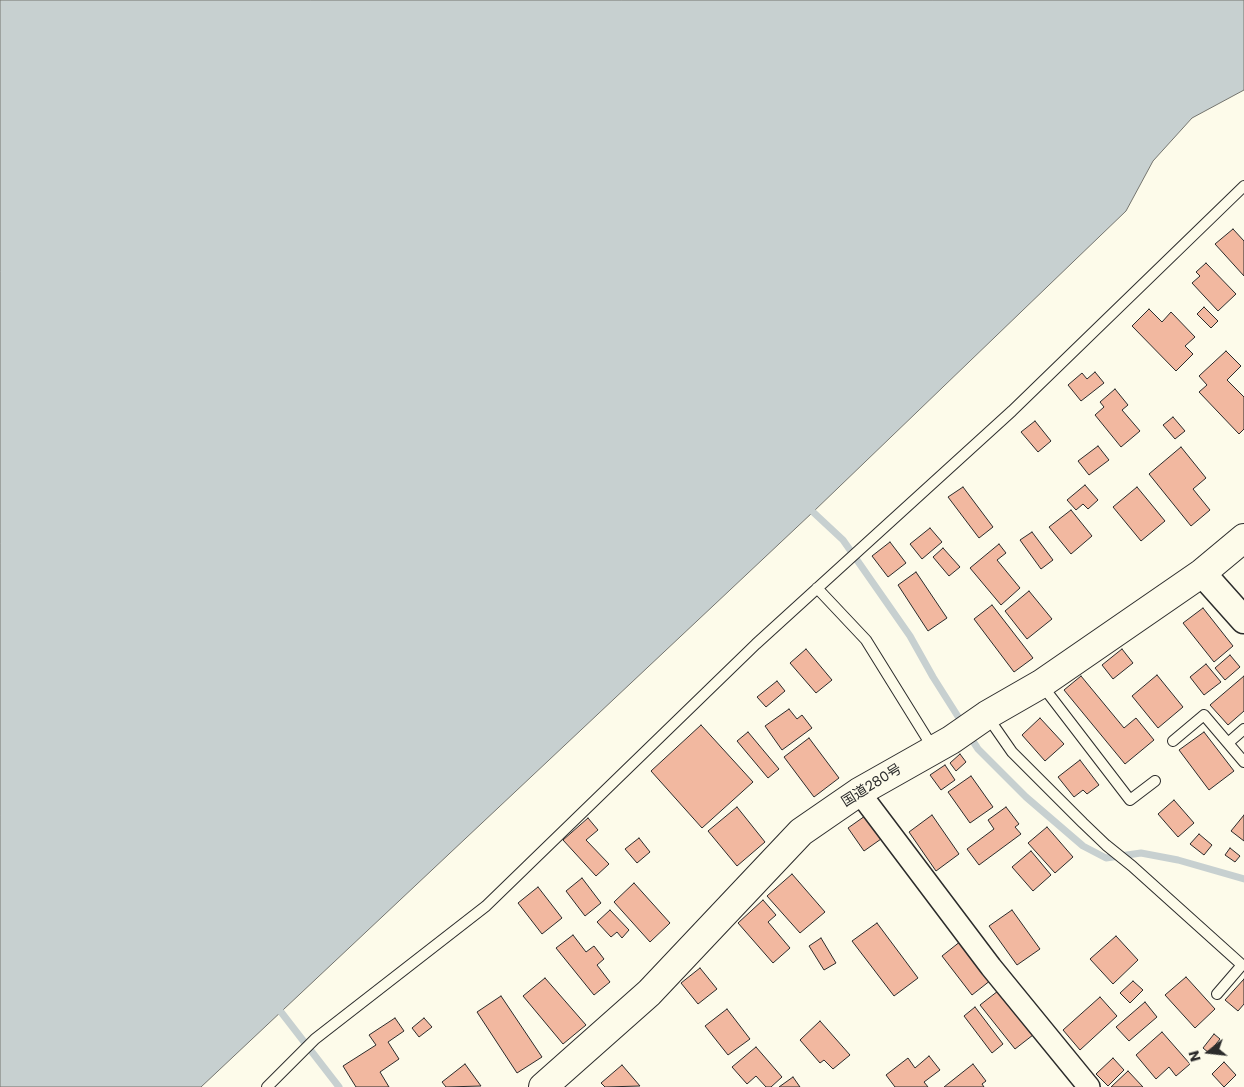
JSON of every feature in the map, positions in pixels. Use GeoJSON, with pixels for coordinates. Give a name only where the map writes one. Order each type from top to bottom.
{"type":"FeatureCollection","features":[{"type":"Feature","properties":{"kind":"highway","name":"国道280号"},"geometry":{"type":"LineString","coordinates":[[543,1087],[649,993],[801,832],[859,792],[942,745],[1041,684],[1202,573],[1244,538]]}},
{"type":"Feature","properties":{"kind":"street"},"geometry":{"type":"LineString","coordinates":[[1202,573],[1244,620]]}},
{"type":"Feature","properties":{"kind":"street"},"geometry":{"type":"LineString","coordinates":[[859,792],[991,967],[1089,1087]]}},
{"type":"Feature","properties":{"kind":"lane"},"geometry":{"type":"LineString","coordinates":[[267,1087],[315,1039],[486,906],[756,644],[1012,411],[1244,186]]}},
{"type":"Feature","properties":{"kind":"lane"},"geometry":{"type":"LineString","coordinates":[[817,588],[866,640],[942,745]]}},
{"type":"Feature","properties":{"kind":"lane"},"geometry":{"type":"LineString","coordinates":[[1041,684],[1130,800],[1156,781]]}},
{"type":"Feature","properties":{"kind":"lane"},"geometry":{"type":"LineString","coordinates":[[1172,741],[1204,715],[1244,762]]}},
{"type":"Feature","properties":{"kind":"lane"},"geometry":{"type":"LineString","coordinates":[[984,718],[1012,752],[1106,845],[1242,965],[1217,994]]}},
{"type":"Feature","properties":{"kind":"lane"},"geometry":{"type":"LineString","coordinates":[[1228,743],[1244,729]]}},
{"type":"Feature","properties":{"kind":"shaded area"},"geometry":{"type":"Polygon","coordinates":[[[0,0],[1244,0],[1244,90],[1192,118],[1153,161],[1126,211],[813,512],[201,1087],[0,1087],[0,0]]]}},
{"type":"Feature","properties":{"kind":"building"},"geometry":{"type":"Polygon","coordinates":[[[1233,229],[1244,241],[1244,276],[1215,244],[1233,229]]]}},
{"type":"Feature","properties":{"kind":"building"},"geometry":{"type":"Polygon","coordinates":[[[1206,263],[1236,294],[1218,311],[1192,283],[1200,276],[1196,272],[1206,263]]]}},
{"type":"Feature","properties":{"kind":"building"},"geometry":{"type":"Polygon","coordinates":[[[1204,307],[1218,321],[1211,328],[1197,314],[1204,307]]]}},
{"type":"Feature","properties":{"kind":"building"},"geometry":{"type":"Polygon","coordinates":[[[1149,309],[1162,322],[1171,312],[1195,337],[1185,346],[1193,354],[1176,371],[1132,326],[1149,309]]]}},
{"type":"Feature","properties":{"kind":"building"},"geometry":{"type":"Polygon","coordinates":[[[1226,351],[1241,366],[1227,380],[1244,397],[1244,429],[1239,434],[1199,392],[1207,385],[1199,376],[1226,351]]]}},
{"type":"Feature","properties":{"kind":"building"},"geometry":{"type":"Polygon","coordinates":[[[1095,372],[1104,383],[1081,401],[1068,385],[1082,373],[1087,379],[1095,372]]]}},
{"type":"Feature","properties":{"kind":"building"},"geometry":{"type":"Polygon","coordinates":[[[1115,389],[1128,405],[1122,410],[1140,431],[1121,447],[1095,415],[1104,407],[1100,402],[1115,389]]]}},
{"type":"Feature","properties":{"kind":"building"},"geometry":{"type":"Polygon","coordinates":[[[1173,417],[1185,431],[1175,439],[1163,425],[1173,417]]]}},
{"type":"Feature","properties":{"kind":"building"},"geometry":{"type":"Polygon","coordinates":[[[1035,421],[1051,441],[1038,452],[1021,432],[1035,421]]]}},
{"type":"Feature","properties":{"kind":"building"},"geometry":{"type":"Polygon","coordinates":[[[1098,446],[1109,460],[1089,475],[1078,461],[1098,446]]]}},
{"type":"Feature","properties":{"kind":"building"},"geometry":{"type":"Polygon","coordinates":[[[1181,447],[1206,478],[1193,489],[1210,510],[1191,526],[1149,474],[1181,447]]]}},
{"type":"Feature","properties":{"kind":"building"},"geometry":{"type":"Polygon","coordinates":[[[1085,485],[1098,500],[1088,509],[1083,504],[1076,510],[1067,500],[1085,485]]]}},
{"type":"Feature","properties":{"kind":"building"},"geometry":{"type":"Polygon","coordinates":[[[963,487],[993,527],[979,538],[948,497],[963,487]]]}},
{"type":"Feature","properties":{"kind":"building"},"geometry":{"type":"Polygon","coordinates":[[[1137,487],[1165,521],[1141,541],[1113,507],[1137,487]]]}},
{"type":"Feature","properties":{"kind":"building"},"geometry":{"type":"Polygon","coordinates":[[[1071,510],[1092,536],[1071,554],[1049,527],[1071,510]]]}},
{"type":"Feature","properties":{"kind":"building"},"geometry":{"type":"Polygon","coordinates":[[[930,528],[942,542],[922,559],[910,544],[930,528]]]}},
{"type":"Feature","properties":{"kind":"building"},"geometry":{"type":"Polygon","coordinates":[[[1032,532],[1053,560],[1041,569],[1020,540],[1032,532]]]}},
{"type":"Feature","properties":{"kind":"building"},"geometry":{"type":"Polygon","coordinates":[[[890,542],[906,563],[888,577],[872,556],[890,542]]]}},
{"type":"Feature","properties":{"kind":"building"},"geometry":{"type":"Polygon","coordinates":[[[999,544],[1006,553],[997,560],[1020,588],[1001,605],[970,568],[999,544]]]}},
{"type":"Feature","properties":{"kind":"building"},"geometry":{"type":"Polygon","coordinates":[[[943,548],[960,567],[949,576],[933,557],[943,548]]]}},
{"type":"Feature","properties":{"kind":"building"},"geometry":{"type":"Polygon","coordinates":[[[916,572],[947,618],[928,631],[898,585],[916,572]]]}},
{"type":"Feature","properties":{"kind":"building"},"geometry":{"type":"Polygon","coordinates":[[[1029,591],[1052,619],[1027,639],[1005,611],[1029,591]]]}},
{"type":"Feature","properties":{"kind":"building"},"geometry":{"type":"Polygon","coordinates":[[[992,605],[1033,658],[1014,672],[974,619],[992,605]]]}},
{"type":"Feature","properties":{"kind":"building"},"geometry":{"type":"Polygon","coordinates":[[[1203,608],[1233,646],[1214,662],[1183,623],[1203,608]]]}},
{"type":"Feature","properties":{"kind":"building"},"geometry":{"type":"Polygon","coordinates":[[[806,649],[832,680],[816,693],[790,663],[806,649]]]}},
{"type":"Feature","properties":{"kind":"building"},"geometry":{"type":"Polygon","coordinates":[[[1122,649],[1133,663],[1113,679],[1102,665],[1122,649]]]}},
{"type":"Feature","properties":{"kind":"building"},"geometry":{"type":"Polygon","coordinates":[[[1230,655],[1240,667],[1225,680],[1215,668],[1230,655]]]}},
{"type":"Feature","properties":{"kind":"building"},"geometry":{"type":"Polygon","coordinates":[[[1206,664],[1221,682],[1204,695],[1190,677],[1206,664]]]}},
{"type":"Feature","properties":{"kind":"building"},"geometry":{"type":"Polygon","coordinates":[[[1157,675],[1183,707],[1158,728],[1132,696],[1157,675]]]}},
{"type":"Feature","properties":{"kind":"building"},"geometry":{"type":"Polygon","coordinates":[[[1081,676],[1124,728],[1136,718],[1154,740],[1125,764],[1064,690],[1081,676]]]}},
{"type":"Feature","properties":{"kind":"building"},"geometry":{"type":"Polygon","coordinates":[[[1244,676],[1244,711],[1228,725],[1210,705],[1244,676]]]}},
{"type":"Feature","properties":{"kind":"building"},"geometry":{"type":"Polygon","coordinates":[[[777,681],[785,691],[766,707],[757,697],[777,681]]]}},
{"type":"Feature","properties":{"kind":"building"},"geometry":{"type":"Polygon","coordinates":[[[789,709],[797,719],[802,715],[812,728],[782,750],[765,726],[789,709]]]}},
{"type":"Feature","properties":{"kind":"building"},"geometry":{"type":"Polygon","coordinates":[[[1040,718],[1064,744],[1045,761],[1022,735],[1040,718]]]}},
{"type":"Feature","properties":{"kind":"building"},"geometry":{"type":"Polygon","coordinates":[[[701,725],[753,782],[702,828],[651,771],[701,725]]]}},
{"type":"Feature","properties":{"kind":"building"},"geometry":{"type":"Polygon","coordinates":[[[748,732],[779,769],[768,778],[737,741],[748,732]]]}},
{"type":"Feature","properties":{"kind":"building"},"geometry":{"type":"Polygon","coordinates":[[[1204,732],[1234,771],[1209,790],[1179,750],[1204,732]]]}},
{"type":"Feature","properties":{"kind":"building"},"geometry":{"type":"Polygon","coordinates":[[[809,738],[839,778],[814,797],[784,757],[809,738]]]}},
{"type":"Feature","properties":{"kind":"building"},"geometry":{"type":"Polygon","coordinates":[[[960,754],[966,762],[956,771],[950,763],[960,754]]]}},
{"type":"Feature","properties":{"kind":"building"},"geometry":{"type":"Polygon","coordinates":[[[1080,760],[1099,785],[1087,794],[1083,790],[1074,797],[1058,777],[1080,760]]]}},
{"type":"Feature","properties":{"kind":"building"},"geometry":{"type":"Polygon","coordinates":[[[945,765],[955,780],[941,790],[930,775],[945,765]]]}},
{"type":"Feature","properties":{"kind":"building"},"geometry":{"type":"Polygon","coordinates":[[[971,776],[993,807],[970,823],[948,792],[971,776]]]}},
{"type":"Feature","properties":{"kind":"building"},"geometry":{"type":"Polygon","coordinates":[[[1174,800],[1194,823],[1178,837],[1158,814],[1174,800]]]}},
{"type":"Feature","properties":{"kind":"building"},"geometry":{"type":"Polygon","coordinates":[[[737,807],[765,842],[737,866],[708,831],[737,807]]]}},
{"type":"Feature","properties":{"kind":"building"},"geometry":{"type":"Polygon","coordinates":[[[1006,807],[1019,824],[1015,827],[1021,834],[979,865],[967,849],[994,829],[988,820],[1006,807]]]}},
{"type":"Feature","properties":{"kind":"building"},"geometry":{"type":"Polygon","coordinates":[[[932,815],[959,854],[936,871],[909,832],[932,815]]]}},
{"type":"Feature","properties":{"kind":"building"},"geometry":{"type":"Polygon","coordinates":[[[1244,815],[1244,841],[1231,831],[1244,815]]]}},
{"type":"Feature","properties":{"kind":"building"},"geometry":{"type":"Polygon","coordinates":[[[865,816],[881,839],[864,851],[848,828],[865,816]]]}},
{"type":"Feature","properties":{"kind":"building"},"geometry":{"type":"Polygon","coordinates":[[[588,818],[598,830],[586,840],[609,864],[596,876],[563,840],[588,818]]]}},
{"type":"Feature","properties":{"kind":"building"},"geometry":{"type":"Polygon","coordinates":[[[1047,827],[1073,857],[1055,873],[1028,843],[1047,827]]]}},
{"type":"Feature","properties":{"kind":"building"},"geometry":{"type":"Polygon","coordinates":[[[1199,834],[1212,845],[1204,855],[1190,844],[1199,834]]]}},
{"type":"Feature","properties":{"kind":"building"},"geometry":{"type":"Polygon","coordinates":[[[639,838],[650,852],[637,863],[625,849],[639,838]]]}},
{"type":"Feature","properties":{"kind":"building"},"geometry":{"type":"Polygon","coordinates":[[[1230,848],[1240,856],[1235,862],[1225,855],[1230,848]]]}},
{"type":"Feature","properties":{"kind":"building"},"geometry":{"type":"Polygon","coordinates":[[[1031,851],[1051,875],[1033,891],[1012,867],[1031,851]]]}},
{"type":"Feature","properties":{"kind":"building"},"geometry":{"type":"Polygon","coordinates":[[[792,874],[825,912],[800,933],[767,896],[792,874]]]}},
{"type":"Feature","properties":{"kind":"building"},"geometry":{"type":"Polygon","coordinates":[[[582,878],[601,903],[585,916],[566,891],[582,878]]]}},
{"type":"Feature","properties":{"kind":"building"},"geometry":{"type":"Polygon","coordinates":[[[634,883],[670,923],[650,942],[614,902],[634,883]]]}},
{"type":"Feature","properties":{"kind":"building"},"geometry":{"type":"Polygon","coordinates":[[[538,887],[562,918],[542,934],[518,903],[538,887]]]}},
{"type":"Feature","properties":{"kind":"building"},"geometry":{"type":"Polygon","coordinates":[[[763,900],[776,915],[768,922],[790,948],[773,963],[738,923],[763,900]]]}},
{"type":"Feature","properties":{"kind":"building"},"geometry":{"type":"Polygon","coordinates":[[[610,910],[629,930],[622,938],[617,932],[611,937],[597,922],[610,910]]]}},
{"type":"Feature","properties":{"kind":"building"},"geometry":{"type":"Polygon","coordinates":[[[1012,910],[1040,949],[1017,965],[989,926],[1012,910]]]}},
{"type":"Feature","properties":{"kind":"building"},"geometry":{"type":"Polygon","coordinates":[[[877,923],[918,978],[894,996],[852,941],[877,923]]]}},
{"type":"Feature","properties":{"kind":"building"},"geometry":{"type":"Polygon","coordinates":[[[573,935],[586,952],[594,946],[604,959],[597,965],[610,982],[594,995],[556,948],[573,935]]]}},
{"type":"Feature","properties":{"kind":"building"},"geometry":{"type":"Polygon","coordinates":[[[1116,936],[1138,960],[1113,984],[1090,959],[1116,936]]]}},
{"type":"Feature","properties":{"kind":"building"},"geometry":{"type":"Polygon","coordinates":[[[821,938],[836,963],[824,970],[809,946],[821,938]]]}},
{"type":"Feature","properties":{"kind":"building"},"geometry":{"type":"Polygon","coordinates":[[[961,941],[991,980],[972,995],[942,956],[961,941]]]}},
{"type":"Feature","properties":{"kind":"building"},"geometry":{"type":"Polygon","coordinates":[[[700,968],[717,989],[698,1004],[681,983],[700,968]]]}},
{"type":"Feature","properties":{"kind":"building"},"geometry":{"type":"Polygon","coordinates":[[[1186,977],[1215,1009],[1195,1028],[1165,995],[1186,977]]]}},
{"type":"Feature","properties":{"kind":"building"},"geometry":{"type":"Polygon","coordinates":[[[545,978],[586,1025],[563,1044],[523,996],[545,978]]]}},
{"type":"Feature","properties":{"kind":"building"},"geometry":{"type":"Polygon","coordinates":[[[1244,979],[1244,1004],[1238,1011],[1225,1000],[1244,979]]]}},
{"type":"Feature","properties":{"kind":"building"},"geometry":{"type":"Polygon","coordinates":[[[1133,981],[1143,990],[1130,1003],[1120,993],[1133,981]]]}},
{"type":"Feature","properties":{"kind":"building"},"geometry":{"type":"Polygon","coordinates":[[[998,991],[1033,1035],[1015,1049],[980,1005],[998,991]]]}},
{"type":"Feature","properties":{"kind":"building"},"geometry":{"type":"Polygon","coordinates":[[[501,996],[542,1057],[517,1073],[477,1012],[501,996]]]}},
{"type":"Feature","properties":{"kind":"building"},"geometry":{"type":"Polygon","coordinates":[[[1100,997],[1117,1016],[1080,1050],[1063,1030],[1100,997]]]}},
{"type":"Feature","properties":{"kind":"building"},"geometry":{"type":"Polygon","coordinates":[[[1145,1002],[1157,1017],[1129,1041],[1116,1027],[1145,1002]]]}},
{"type":"Feature","properties":{"kind":"building"},"geometry":{"type":"Polygon","coordinates":[[[975,1007],[1003,1044],[992,1053],[964,1016],[975,1007]]]}},
{"type":"Feature","properties":{"kind":"building"},"geometry":{"type":"Polygon","coordinates":[[[727,1009],[750,1039],[728,1055],[705,1026],[727,1009]]]}},
{"type":"Feature","properties":{"kind":"building"},"geometry":{"type":"Polygon","coordinates":[[[395,1018],[404,1031],[388,1042],[399,1059],[380,1072],[389,1087],[356,1087],[343,1066],[376,1045],[369,1035],[395,1018]]]}},
{"type":"Feature","properties":{"kind":"building"},"geometry":{"type":"Polygon","coordinates":[[[424,1018],[432,1027],[419,1037],[412,1028],[424,1018]]]}},
{"type":"Feature","properties":{"kind":"building"},"geometry":{"type":"Polygon","coordinates":[[[820,1021],[850,1055],[833,1069],[824,1060],[820,1063],[800,1040],[820,1021]]]}},
{"type":"Feature","properties":{"kind":"building"},"geometry":{"type":"Polygon","coordinates":[[[1162,1032],[1190,1064],[1176,1076],[1169,1067],[1156,1079],[1136,1055],[1162,1032]]]}},
{"type":"Feature","properties":{"kind":"building"},"geometry":{"type":"Polygon","coordinates":[[[1214,1034],[1220,1039],[1209,1053],[1203,1048],[1214,1034]]]}},
{"type":"Feature","properties":{"kind":"building"},"geometry":{"type":"Polygon","coordinates":[[[756,1047],[782,1077],[771,1087],[766,1087],[756,1076],[747,1084],[732,1067],[756,1047]]]}},
{"type":"Feature","properties":{"kind":"building"},"geometry":{"type":"Polygon","coordinates":[[[929,1056],[940,1070],[924,1082],[928,1087],[895,1087],[886,1075],[908,1058],[915,1068],[929,1056]]]}},
{"type":"Feature","properties":{"kind":"building"},"geometry":{"type":"Polygon","coordinates":[[[1113,1058],[1124,1070],[1108,1086],[1096,1074],[1113,1058]]]}},
{"type":"Feature","properties":{"kind":"building"},"geometry":{"type":"Polygon","coordinates":[[[1224,1062],[1236,1075],[1224,1087],[1212,1074],[1224,1062]]]}},
{"type":"Feature","properties":{"kind":"building"},"geometry":{"type":"Polygon","coordinates":[[[465,1064],[481,1086],[446,1087],[442,1082],[465,1064]]]}},
{"type":"Feature","properties":{"kind":"building"},"geometry":{"type":"Polygon","coordinates":[[[973,1064],[986,1081],[982,1084],[984,1087],[944,1087],[973,1064]]]}},
{"type":"Feature","properties":{"kind":"building"},"geometry":{"type":"Polygon","coordinates":[[[622,1065],[640,1086],[605,1087],[601,1083],[622,1065]]]}},
{"type":"Feature","properties":{"kind":"building"},"geometry":{"type":"Polygon","coordinates":[[[1128,1071],[1143,1087],[1111,1087],[1128,1071]]]}},
{"type":"Feature","properties":{"kind":"building"},"geometry":{"type":"Polygon","coordinates":[[[793,1077],[800,1087],[779,1087],[793,1077]]]}},
{"type":"Feature","properties":{"kind":"waterway"},"geometry":{"type":"LineString","coordinates":[[813,512],[843,540],[910,636],[964,726]]}},
{"type":"Feature","properties":{"kind":"waterway"},"geometry":{"type":"LineString","coordinates":[[969,735],[978,749],[1026,797],[1083,846],[1106,858],[1141,853],[1178,860],[1244,879]]}},
{"type":"Feature","properties":{"kind":"waterway"},"geometry":{"type":"LineString","coordinates":[[281,1012],[339,1087]]}}]}
